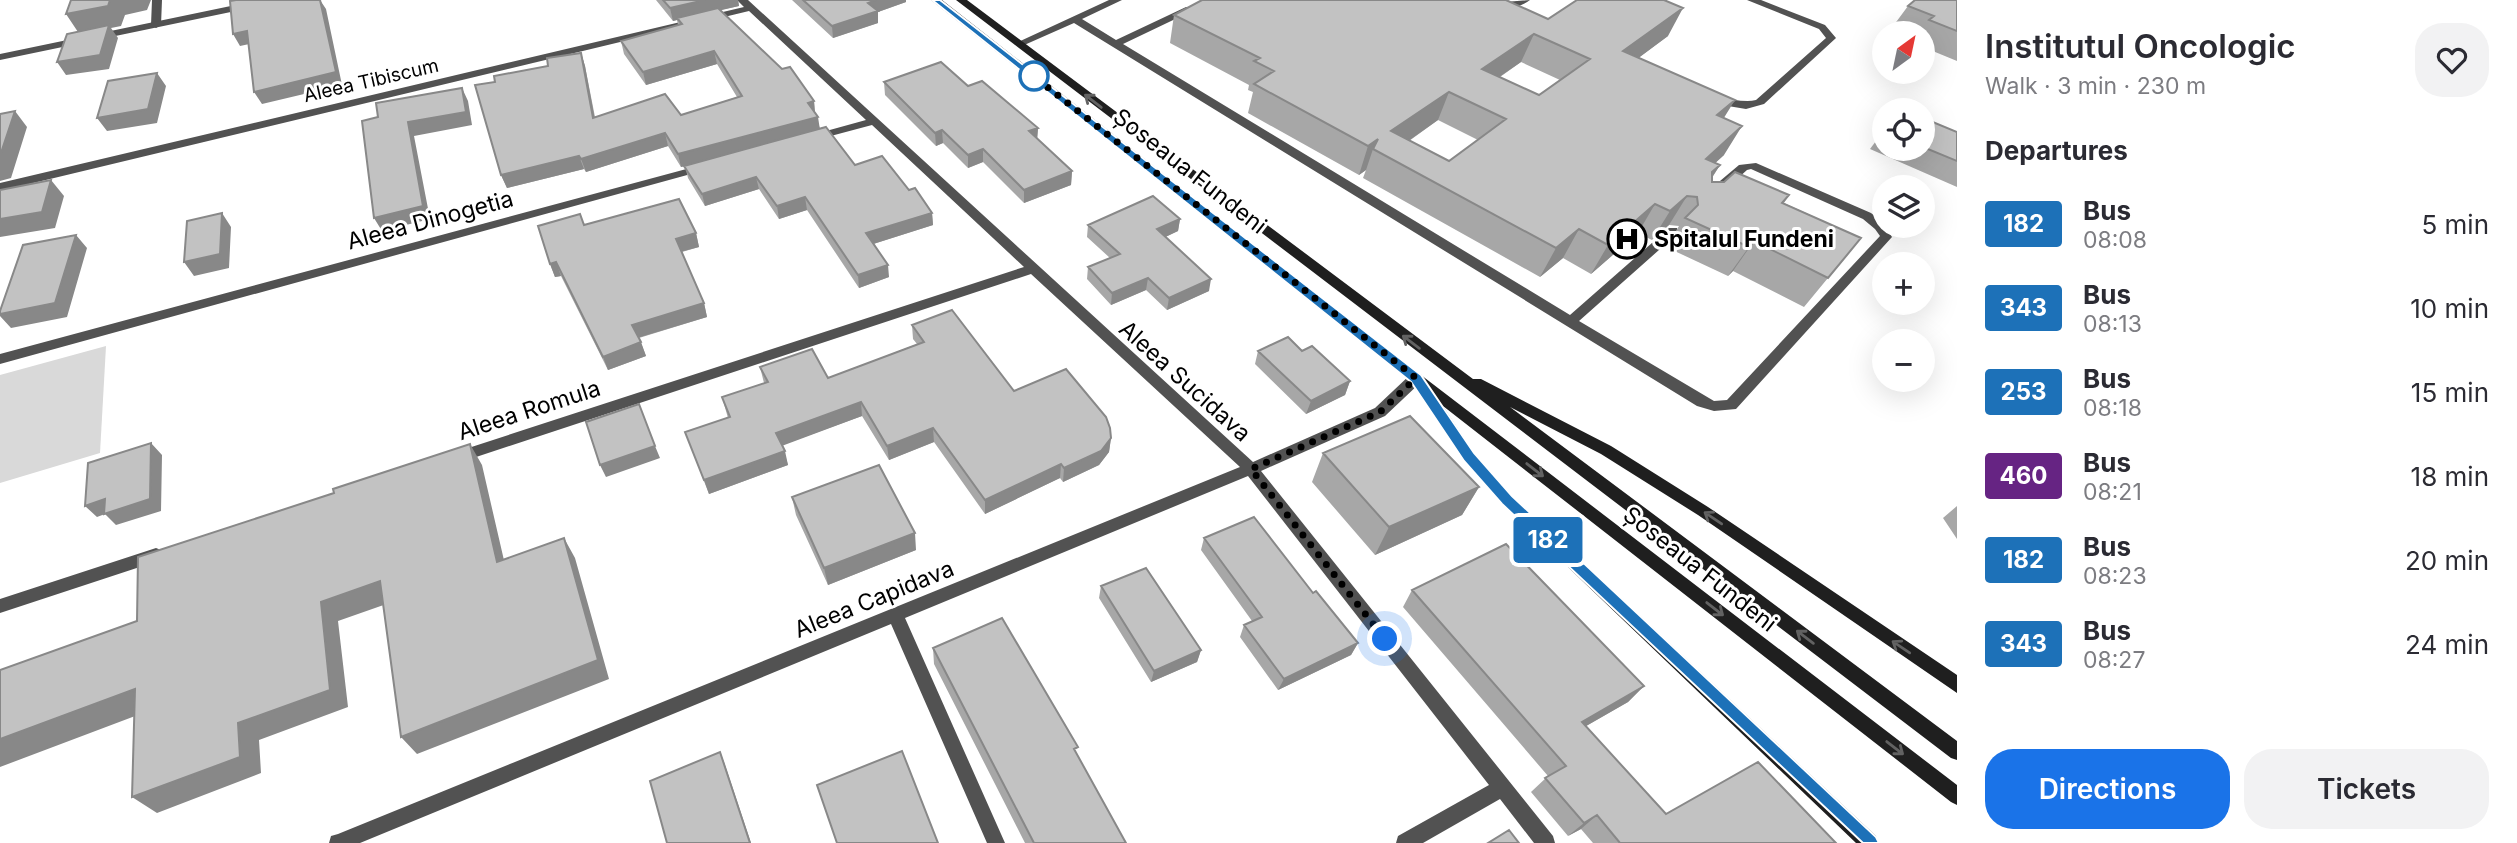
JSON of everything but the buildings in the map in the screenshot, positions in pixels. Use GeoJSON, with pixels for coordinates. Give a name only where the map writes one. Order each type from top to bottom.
{"type":"FeatureCollection","features":[{"type":"Feature","properties":{"kind":"main road","name":"Șoseaua Fundeni"},"geometry":{"type":"LineString","coordinates":[[936,0],[1481,429],[1957,796]]}},
{"type":"Feature","properties":{"kind":"main road","name":"Șoseaua Fundeni"},"geometry":{"type":"LineString","coordinates":[[961,0],[1442,366],[1957,752]]}},
{"type":"Feature","properties":{"kind":"main road","name":"Șoseaua Fundeni"},"geometry":{"type":"LineString","coordinates":[[1442,366],[1606,450],[1703,511],[1957,685]]}},
{"type":"Feature","properties":{"kind":"main road","name":"Șoseaua Fundeni"},"geometry":{"type":"LineString","coordinates":[[1416,378],[1469,457],[1507,500],[1869,843]]}},
{"type":"Feature","properties":{"kind":"street"},"geometry":{"type":"LineString","coordinates":[[156,24],[158,0]]}},
{"type":"Feature","properties":{"kind":"street"},"geometry":{"type":"LineString","coordinates":[[0,57],[274,0]]}},
{"type":"Feature","properties":{"kind":"street"},"geometry":{"type":"LineString","coordinates":[[1019,44],[1117,0]]}},
{"type":"Feature","properties":{"kind":"street"},"geometry":{"type":"LineString","coordinates":[[1485,0],[1503,6],[1515,5],[1525,0]]}},
{"type":"Feature","properties":{"kind":"street"},"geometry":{"type":"LineString","coordinates":[[1702,96],[1746,107],[1760,102],[1831,38],[1822,27],[1752,0]]}},
{"type":"Feature","properties":{"kind":"street","name":"Aleea Sucidava"},"geometry":{"type":"LineString","coordinates":[[746,4],[1251,469],[1546,843]]}},
{"type":"Feature","properties":{"kind":"street","name":"Aleea Tibiscum"},"geometry":{"type":"LineString","coordinates":[[0,187],[746,4]]}},
{"type":"Feature","properties":{"kind":"street"},"geometry":{"type":"LineString","coordinates":[[1116,44],[1195,6]]}},
{"type":"Feature","properties":{"kind":"street"},"geometry":{"type":"LineString","coordinates":[[1075,19],[1702,402],[1714,406],[1731,405],[1861,254],[1886,237],[1880,226],[1867,216],[1752,165],[1743,167],[1717,190],[1733,193]]}},
{"type":"Feature","properties":{"kind":"street"},"geometry":{"type":"LineString","coordinates":[[805,140],[872,122]]}},
{"type":"Feature","properties":{"kind":"street","name":"Aleea Dinogetia"},"geometry":{"type":"LineString","coordinates":[[0,359],[724,162]]}},
{"type":"Feature","properties":{"kind":"street"},"geometry":{"type":"LineString","coordinates":[[1570,322],[1673,231]]}},
{"type":"Feature","properties":{"kind":"street","name":"Aleea Romula"},"geometry":{"type":"LineString","coordinates":[[437,464],[1032,270]]}},
{"type":"Feature","properties":{"kind":"street","name":"Aleea Capidava"},"geometry":{"type":"LineString","coordinates":[[338,843],[1251,469],[1380,412],[1416,378]]}},
{"type":"Feature","properties":{"kind":"street"},"geometry":{"type":"LineString","coordinates":[[0,606],[172,550]]}},
{"type":"Feature","properties":{"kind":"street"},"geometry":{"type":"LineString","coordinates":[[895,615],[996,843]]}},
{"type":"Feature","properties":{"kind":"street"},"geometry":{"type":"LineString","coordinates":[[1405,843],[1502,788]]}},
{"type":"Feature","properties":{"kind":"shaded area"},"geometry":{"type":"Polygon","coordinates":[[[106,346],[100,453],[0,483],[0,375],[106,346]]]}},
{"type":"Feature","properties":{"kind":"bus line","name":"182"},"geometry":{"type":"LineString","coordinates":[[936,0],[1416,378],[1469,457],[1507,500],[1869,843]]}},
{"type":"Feature","properties":{"kind":"place","name":"Spitalul Fundeni"},"geometry":{"type":"Point","coordinates":[1627,239]}},
{"type":"Feature","properties":{"kind":"route"},"geometry":{"type":"LineString","coordinates":[[1034,76],[1031,74],[1416,378],[1380,412],[1251,469],[1385,639]]}}]}
